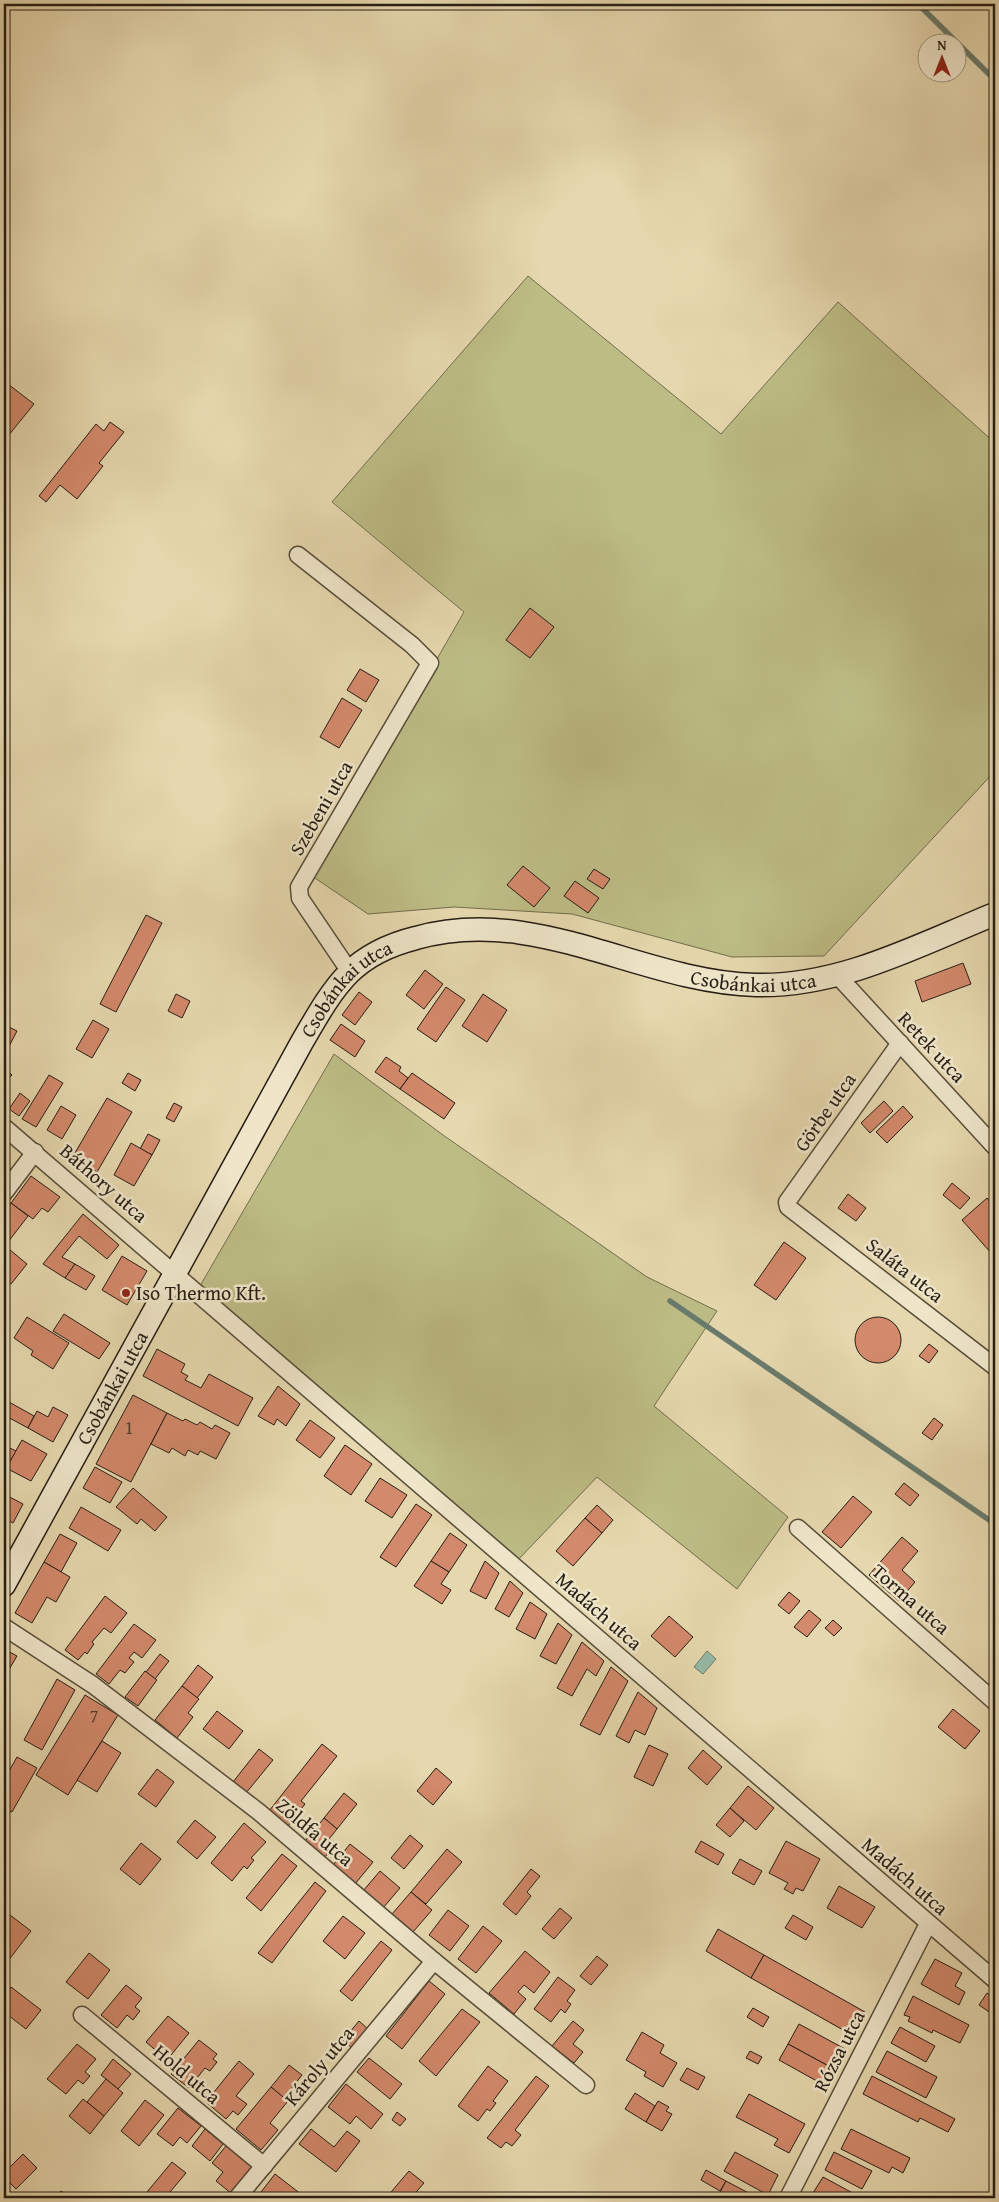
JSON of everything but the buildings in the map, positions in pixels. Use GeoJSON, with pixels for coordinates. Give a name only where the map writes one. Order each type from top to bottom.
{"type":"FeatureCollection","features":[{"type":"Feature","properties":{"kind":"main road","name":"Csobánkai utca"},"geometry":{"type":"LineString","coordinates":[[4,1584],[323,1006],[350,972],[376,953],[405,941],[437,932],[473,929],[523,932],[575,943],[714,982],[756,985],[789,984],[838,976],[917,948],[995,914]]}},
{"type":"Feature","properties":{"kind":"street","name":"Szebeni utca"},"geometry":{"type":"LineString","coordinates":[[298,555],[412,646],[430,663],[299,888],[300,898],[350,972]]}},
{"type":"Feature","properties":{"kind":"street","name":"Retek utca"},"geometry":{"type":"LineString","coordinates":[[838,976],[995,1147]]}},
{"type":"Feature","properties":{"kind":"street","name":"Görbe utca"},"geometry":{"type":"LineString","coordinates":[[788,1207],[787,1202],[900,1043]]}},
{"type":"Feature","properties":{"kind":"street","name":"Báthory utca"},"geometry":{"type":"LineString","coordinates":[[4,1127],[175,1273]]}},
{"type":"Feature","properties":{"kind":"street"},"geometry":{"type":"LineString","coordinates":[[4,1194],[35,1152]]}},
{"type":"Feature","properties":{"kind":"street","name":"Saláta utca"},"geometry":{"type":"LineString","coordinates":[[788,1207],[995,1366]]}},
{"type":"Feature","properties":{"kind":"street","name":"Madách utca"},"geometry":{"type":"LineString","coordinates":[[175,1273],[995,1980]]}},
{"type":"Feature","properties":{"kind":"street","name":"Torma utca"},"geometry":{"type":"LineString","coordinates":[[798,1528],[995,1702]]}},
{"type":"Feature","properties":{"kind":"street","name":"Zöldfa utca"},"geometry":{"type":"LineString","coordinates":[[4,1627],[93,1684],[259,1812],[434,1961],[586,2085]]}},
{"type":"Feature","properties":{"kind":"street","name":"Rózsa utca"},"geometry":{"type":"LineString","coordinates":[[788,2198],[928,1924]]}},
{"type":"Feature","properties":{"kind":"street","name":"Károly utca"},"geometry":{"type":"LineString","coordinates":[[236,2198],[434,1961]]}},
{"type":"Feature","properties":{"kind":"street","name":"Hold utca"},"geometry":{"type":"LineString","coordinates":[[82,2015],[264,2166]]}},
{"type":"Feature","properties":{"kind":"shaded area"},"geometry":{"type":"Polygon","coordinates":[[[528,276],[721,434],[838,302],[995,443],[995,771],[824,956],[732,957],[572,914],[454,907],[368,914],[312,876],[464,612],[332,502],[528,276]]]}},
{"type":"Feature","properties":{"kind":"shaded area"},"geometry":{"type":"Polygon","coordinates":[[[334,1054],[443,1135],[647,1277],[717,1311],[654,1406],[788,1517],[737,1589],[597,1477],[518,1560],[200,1286],[334,1054]]]}},
{"type":"Feature","properties":{"kind":"shaded area"},"geometry":{"type":"Polygon","coordinates":[[[707,1651],[716,1659],[703,1674],[694,1667],[707,1651]]]}},
{"type":"Feature","properties":{"kind":"waterway"},"geometry":{"type":"LineString","coordinates":[[918,4],[995,80]]}},
{"type":"Feature","properties":{"kind":"waterway"},"geometry":{"type":"LineString","coordinates":[[670,1301],[995,1524]]}},
{"type":"Feature","properties":{"kind":"place","name":"Iso Thermo Kft."},"geometry":{"type":"Point","coordinates":[126,1293]}}]}
